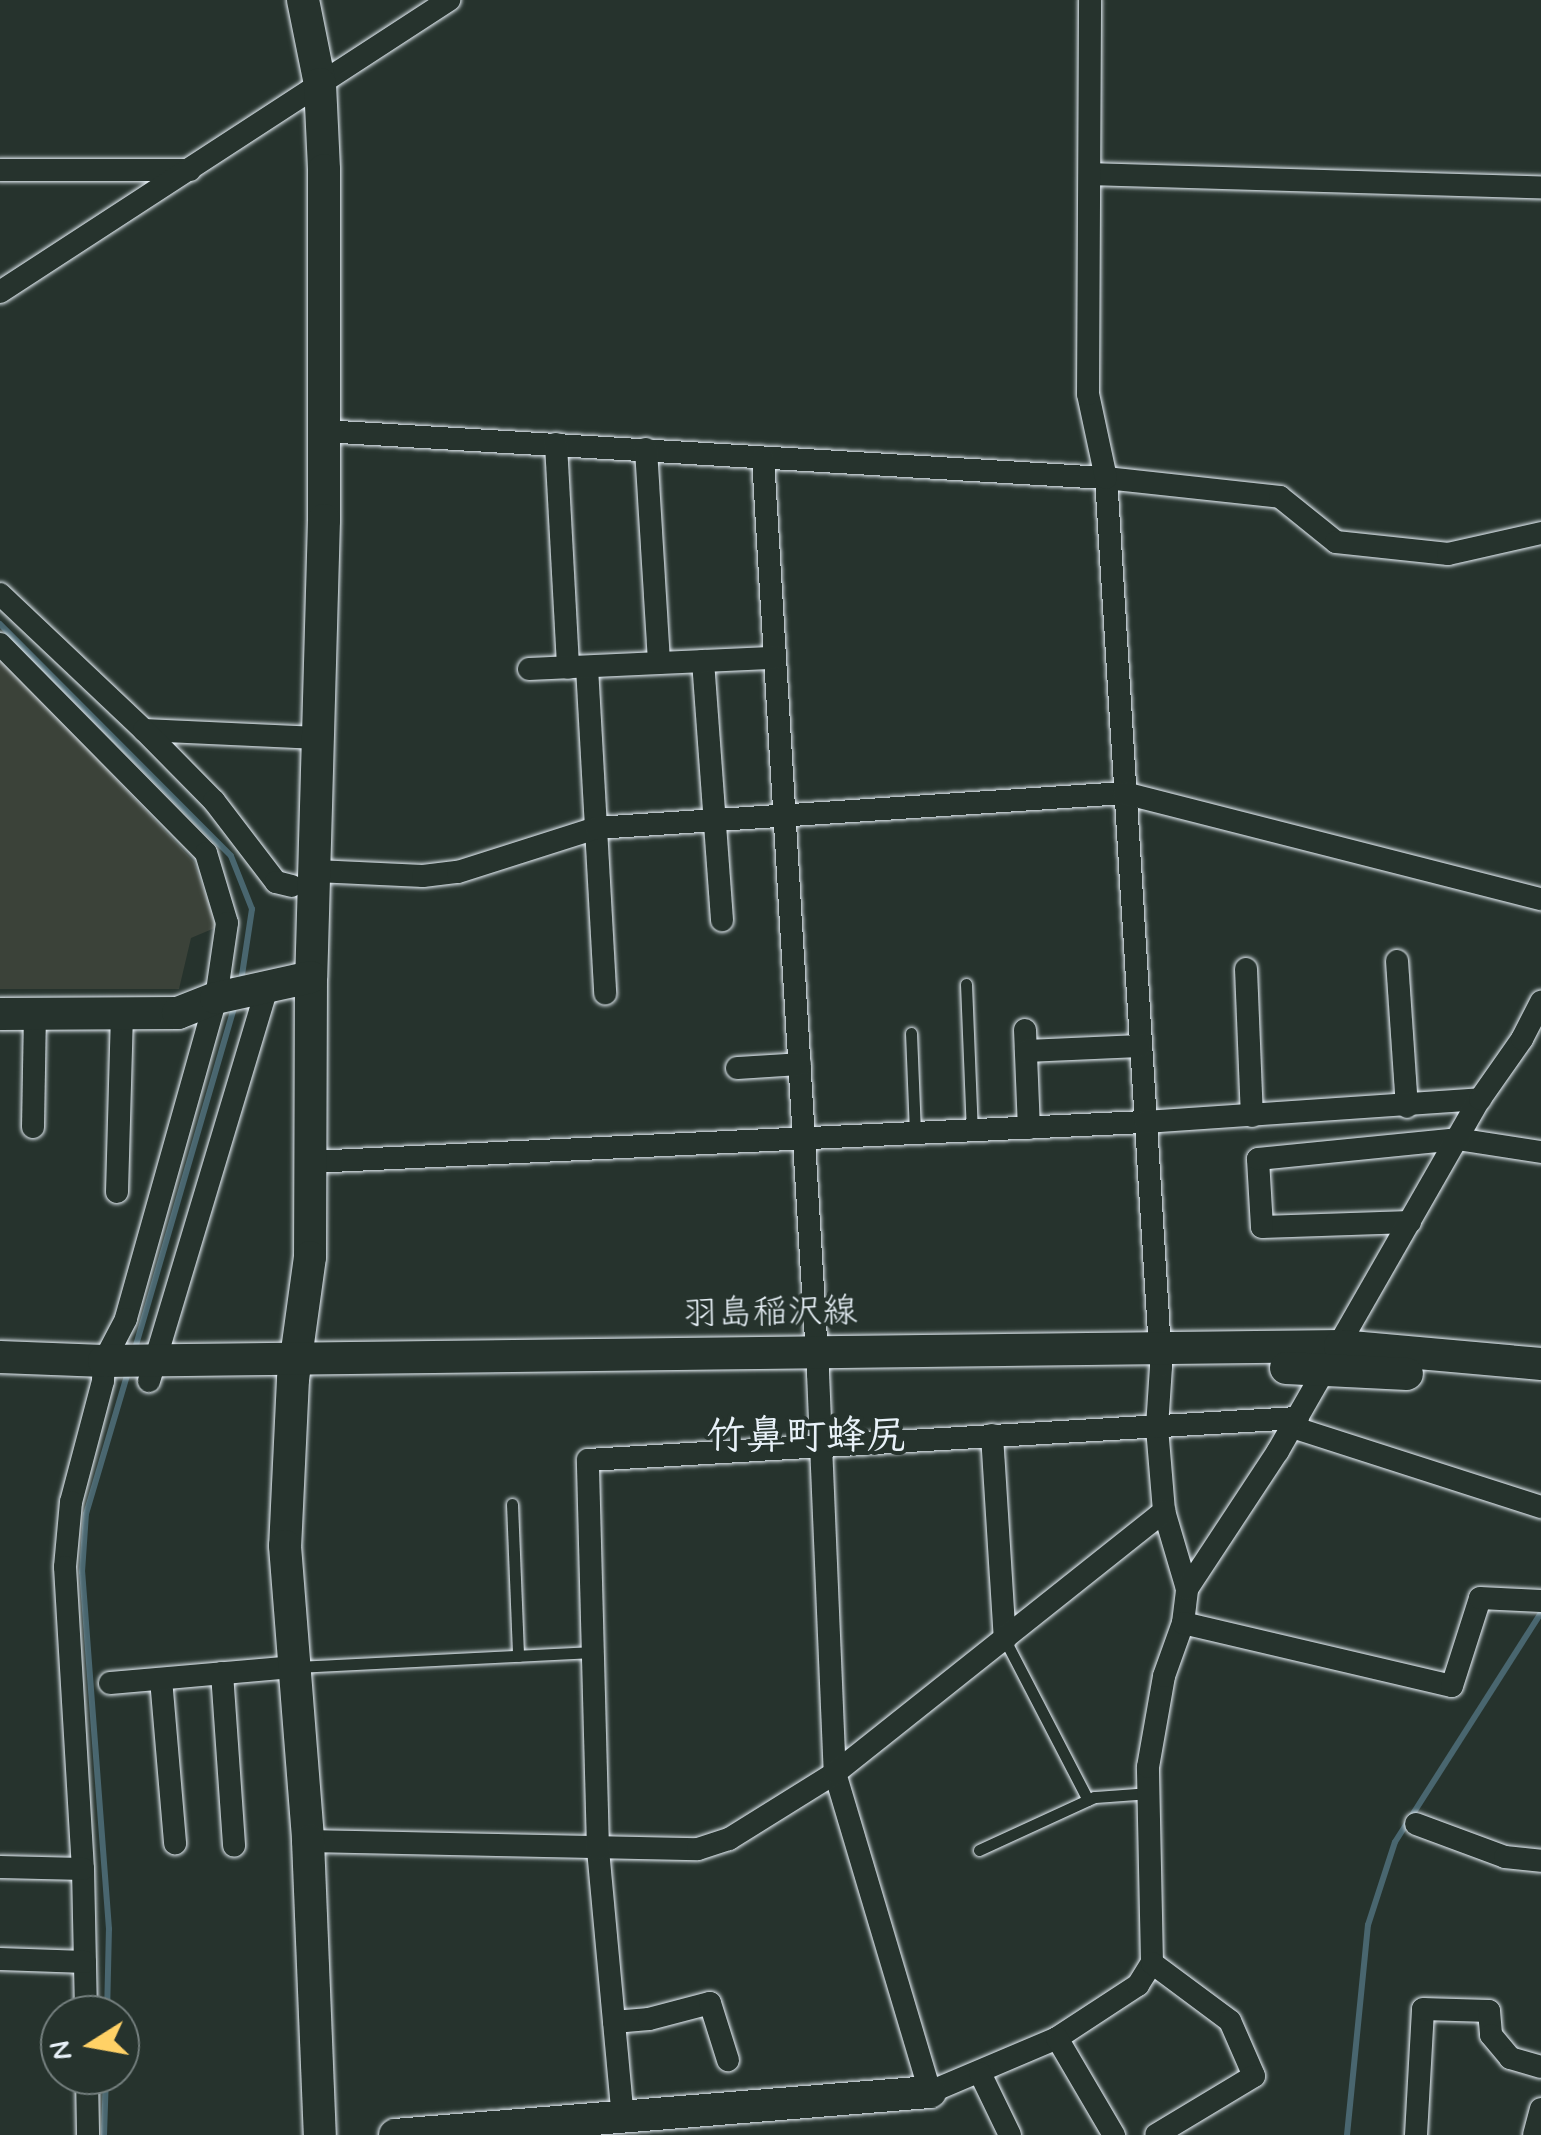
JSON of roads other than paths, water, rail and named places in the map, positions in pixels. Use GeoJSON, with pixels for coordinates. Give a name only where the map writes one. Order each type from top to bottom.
{"type":"FeatureCollection","features":[{"type":"Feature","properties":{"kind":"street"},"geometry":{"type":"LineString","coordinates":[[304,0],[320,84],[323,431],[318,738],[304,878],[311,977],[310,1257],[294,1370],[285,1546],[308,1841],[320,2135]]}},
{"type":"Feature","properties":{"kind":"street"},"geometry":{"type":"LineString","coordinates":[[0,292],[449,0]]}},
{"type":"Feature","properties":{"kind":"street"},"geometry":{"type":"LineString","coordinates":[[396,2135],[930,2092],[1057,2038],[1138,1985],[1152,1963],[1148,1767],[1164,1676],[1183,1623],[1187,1589],[1164,1511],[1158,1427],[1160,1357],[1106,478],[1088,394],[1090,0]]}},
{"type":"Feature","properties":{"kind":"street"},"geometry":{"type":"LineString","coordinates":[[0,170],[190,170]]}},
{"type":"Feature","properties":{"kind":"street"},"geometry":{"type":"LineString","coordinates":[[1090,174],[1541,187]]}},
{"type":"Feature","properties":{"kind":"street"},"geometry":{"type":"LineString","coordinates":[[323,431],[1106,478],[1280,497],[1336,542],[1448,554],[1541,532]]}},
{"type":"Feature","properties":{"kind":"street"},"geometry":{"type":"LineString","coordinates":[[556,444],[596,828],[605,994]]}},
{"type":"Feature","properties":{"kind":"street"},"geometry":{"type":"LineString","coordinates":[[646,450],[660,663]]}},
{"type":"Feature","properties":{"kind":"street"},"geometry":{"type":"LineString","coordinates":[[764,458],[818,1363],[834,1773],[930,2092]]}},
{"type":"Feature","properties":{"kind":"street"},"geometry":{"type":"LineString","coordinates":[[0,594],[214,801],[276,882],[458,872],[596,828],[1124,793],[1541,898]]}},
{"type":"Feature","properties":{"kind":"street"},"geometry":{"type":"LineString","coordinates":[[0,644],[206,853],[227,923],[240,993],[128,1371],[71,1502],[65,1567],[84,1869],[86,1995]]}},
{"type":"Feature","properties":{"kind":"street"},"geometry":{"type":"LineString","coordinates":[[528,669],[775,658]]}},
{"type":"Feature","properties":{"kind":"street"},"geometry":{"type":"LineString","coordinates":[[703,661],[722,920]]}},
{"type":"Feature","properties":{"kind":"street"},"geometry":{"type":"LineString","coordinates":[[144,730],[318,738]]}},
{"type":"Feature","properties":{"kind":"street"},"geometry":{"type":"LineString","coordinates":[[1398,961],[1407,1107]]}},
{"type":"Feature","properties":{"kind":"street"},"geometry":{"type":"LineString","coordinates":[[1246,969],[1252,1116]]}},
{"type":"Feature","properties":{"kind":"street"},"geometry":{"type":"LineString","coordinates":[[0,1014],[178,1013],[240,993],[311,977]]}},
{"type":"Feature","properties":{"kind":"street"},"geometry":{"type":"LineString","coordinates":[[128,1371],[126,1319],[240,993]]}},
{"type":"Feature","properties":{"kind":"street"},"geometry":{"type":"LineString","coordinates":[[1187,1589],[1334,1357],[1480,1099],[1532,1041],[1541,1002]]}},
{"type":"Feature","properties":{"kind":"street"},"geometry":{"type":"LineString","coordinates":[[33,1127],[35,1014]]}},
{"type":"Feature","properties":{"kind":"street"},"geometry":{"type":"LineString","coordinates":[[117,1192],[122,1015]]}},
{"type":"Feature","properties":{"kind":"street"},"geometry":{"type":"LineString","coordinates":[[1030,1128],[1025,1041],[1140,1046]]}},
{"type":"Feature","properties":{"kind":"street"},"geometry":{"type":"LineString","coordinates":[[737,1068],[800,1064]]}},
{"type":"Feature","properties":{"kind":"street"},"geometry":{"type":"LineString","coordinates":[[311,1162],[1145,1122],[1480,1099]]}},
{"type":"Feature","properties":{"kind":"street"},"geometry":{"type":"LineString","coordinates":[[1410,1222],[1262,1226],[1258,1159],[1457,1139],[1541,1152]]}},
{"type":"Feature","properties":{"kind":"street","name":"羽島稲沢線"},"geometry":{"type":"LineString","coordinates":[[0,1357],[128,1371]]}},
{"type":"Feature","properties":{"kind":"street","name":"羽島稲沢線"},"geometry":{"type":"LineString","coordinates":[[0,1377],[128,1371],[1160,1357],[1334,1357],[1541,1364]]}},
{"type":"Feature","properties":{"kind":"street","name":"羽島稲沢線"},"geometry":{"type":"LineString","coordinates":[[1334,1357],[1541,1384]]}},
{"type":"Feature","properties":{"kind":"street"},"geometry":{"type":"LineString","coordinates":[[623,2119],[598,1849],[588,1460],[992,1435],[1295,1422],[1541,1507]]}},
{"type":"Feature","properties":{"kind":"street"},"geometry":{"type":"LineString","coordinates":[[992,1435],[1005,1640]]}},
{"type":"Feature","properties":{"kind":"street"},"geometry":{"type":"LineString","coordinates":[[308,1841],[698,1849],[729,1839],[834,1773],[1164,1511]]}},
{"type":"Feature","properties":{"kind":"street"},"geometry":{"type":"LineString","coordinates":[[1183,1623],[1452,1686],[1480,1598],[1538,1600]]}},
{"type":"Feature","properties":{"kind":"street"},"geometry":{"type":"LineString","coordinates":[[110,1683],[292,1667]]}},
{"type":"Feature","properties":{"kind":"street"},"geometry":{"type":"LineString","coordinates":[[222,1674],[234,1846]]}},
{"type":"Feature","properties":{"kind":"street"},"geometry":{"type":"LineString","coordinates":[[161,1679],[174,1843]]}},
{"type":"Feature","properties":{"kind":"street"},"geometry":{"type":"LineString","coordinates":[[1416,1824],[1506,1857],[1541,1861]]}},
{"type":"Feature","properties":{"kind":"street"},"geometry":{"type":"LineString","coordinates":[[0,1867],[84,1869]]}},
{"type":"Feature","properties":{"kind":"street"},"geometry":{"type":"LineString","coordinates":[[0,1958],[85,1962]]}},
{"type":"Feature","properties":{"kind":"street"},"geometry":{"type":"LineString","coordinates":[[1152,1963],[1230,2021],[1254,2076],[1156,2135]]}},
{"type":"Feature","properties":{"kind":"street"},"geometry":{"type":"LineString","coordinates":[[614,2022],[649,2019],[710,2004],[728,2060]]}},
{"type":"Feature","properties":{"kind":"street"},"geometry":{"type":"LineString","coordinates":[[1416,2135],[1423,2008],[1489,2011],[1491,2035],[1510,2058],[1541,2067]]}},
{"type":"Feature","properties":{"kind":"street"},"geometry":{"type":"LineString","coordinates":[[1057,2038],[1114,2135]]}},
{"type":"Feature","properties":{"kind":"street"},"geometry":{"type":"LineString","coordinates":[[980,2073],[1010,2135]]}},
{"type":"Feature","properties":{"kind":"street"},"geometry":{"type":"LineString","coordinates":[[87,2095],[88,2135]]}},
{"type":"Feature","properties":{"kind":"street"},"geometry":{"type":"LineString","coordinates":[[1534,2135],[1541,2109]]}},
{"type":"Feature","properties":{"kind":"lane"},"geometry":{"type":"LineString","coordinates":[[966,984],[972,1131]]}},
{"type":"Feature","properties":{"kind":"lane"},"geometry":{"type":"LineString","coordinates":[[911,1033],[915,1134]]}},
{"type":"Feature","properties":{"kind":"lane"},"geometry":{"type":"LineString","coordinates":[[512,1504],[518,1656]]}},
{"type":"Feature","properties":{"kind":"lane"},"geometry":{"type":"LineString","coordinates":[[1005,1640],[1088,1800]]}},
{"type":"Feature","properties":{"kind":"lane"},"geometry":{"type":"LineString","coordinates":[[292,1667],[593,1652]]}},
{"type":"Feature","properties":{"kind":"lane"},"geometry":{"type":"LineString","coordinates":[[978,1850],[1088,1800],[1148,1793]]}},
{"type":"Feature","properties":{"kind":"waterway"},"geometry":{"type":"LineString","coordinates":[[0,624],[231,856],[252,909],[241,982]]}},
{"type":"Feature","properties":{"kind":"waterway"},"geometry":{"type":"LineString","coordinates":[[134,1352],[235,1004]]}},
{"type":"Feature","properties":{"kind":"waterway"},"geometry":{"type":"LineString","coordinates":[[107,1995],[109,1929],[82,1572],[86,1514],[129,1369]]}},
{"type":"Feature","properties":{"kind":"waterway"},"geometry":{"type":"LineString","coordinates":[[1347,2135],[1368,1925],[1395,1842],[1541,1613]]}},
{"type":"Feature","properties":{"kind":"waterway"},"geometry":{"type":"LineString","coordinates":[[104,2135],[105,2095]]}},
{"type":"Feature","properties":{"kind":"district","name":"竹鼻町蜂尻"},"geometry":{"type":"Point","coordinates":[806,1437]}}]}
